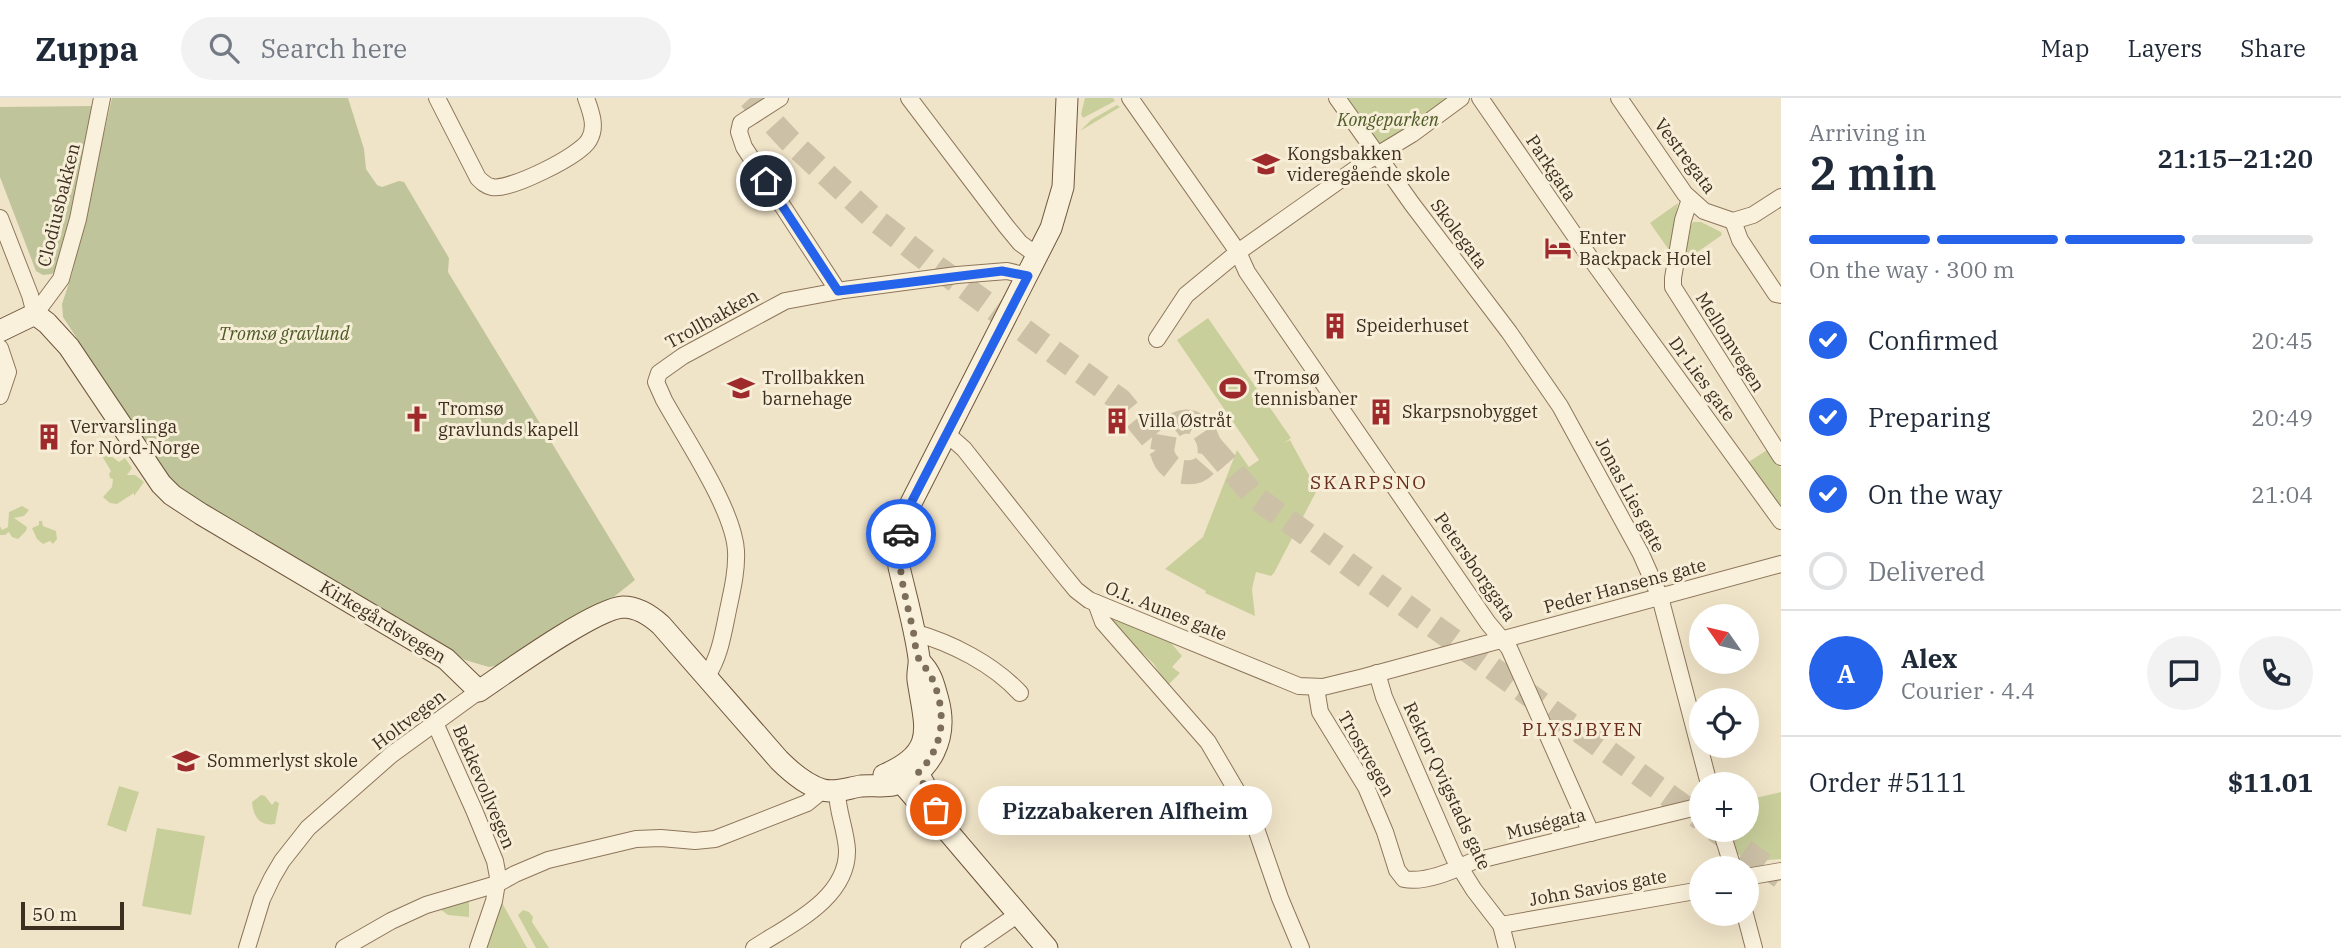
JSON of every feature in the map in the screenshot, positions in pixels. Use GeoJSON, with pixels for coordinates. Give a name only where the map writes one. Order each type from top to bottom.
{"type":"FeatureCollection","features":[{"type":"Feature","properties":{"kind":"street","name":"Clodiusbakken"},"geometry":{"type":"LineString","coordinates":[[35,314],[58,285],[65,264],[81,207],[102,98]]}},
{"type":"Feature","properties":{"kind":"street"},"geometry":{"type":"LineString","coordinates":[[437,98],[478,178],[484,184],[501,187],[527,178],[583,148],[593,132],[586,98]]}},
{"type":"Feature","properties":{"kind":"street"},"geometry":{"type":"LineString","coordinates":[[780,98],[746,118],[741,123],[739,132],[752,161],[838,291]]}},
{"type":"Feature","properties":{"kind":"street"},"geometry":{"type":"LineString","coordinates":[[909,98],[1020,243],[1038,256]]}},
{"type":"Feature","properties":{"kind":"street"},"geometry":{"type":"LineString","coordinates":[[1047,948],[939,821],[920,804],[907,774],[925,730],[926,720],[918,680],[920,662],[899,567],[900,536],[911,503],[1051,229],[1063,187],[1067,98]]}},
{"type":"Feature","properties":{"kind":"street","name":"Skolegata"},"geometry":{"type":"LineString","coordinates":[[1337,98],[1551,392]]}},
{"type":"Feature","properties":{"kind":"street"},"geometry":{"type":"LineString","coordinates":[[1157,340],[1186,295],[1238,252],[1461,98]]}},
{"type":"Feature","properties":{"kind":"street","name":"Parkgata"},"geometry":{"type":"LineString","coordinates":[[1480,98],[1591,259]]}},
{"type":"Feature","properties":{"kind":"street","name":"Vestregata"},"geometry":{"type":"LineString","coordinates":[[1619,98],[1690,199],[1711,215],[1733,221]]}},
{"type":"Feature","properties":{"kind":"street","name":"Petersborggata"},"geometry":{"type":"LineString","coordinates":[[1134,100],[1238,252],[1247,272],[1488,623],[1501,638],[1515,661],[1591,833]]}},
{"type":"Feature","properties":{"kind":"street"},"geometry":{"type":"LineString","coordinates":[[1781,197],[1753,215],[1733,221],[1740,240],[1776,293],[1781,295]]}},
{"type":"Feature","properties":{"kind":"street","name":"Mellomvegen"},"geometry":{"type":"LineString","coordinates":[[1690,199],[1683,220],[1673,287],[1779,451]]}},
{"type":"Feature","properties":{"kind":"street"},"geometry":{"type":"LineString","coordinates":[[0,218],[35,314],[0,331]]}},
{"type":"Feature","properties":{"kind":"street","name":"Dr Lies gate"},"geometry":{"type":"LineString","coordinates":[[1591,259],[1781,521]]}},
{"type":"Feature","properties":{"kind":"street","name":"Trollbakken"},"geometry":{"type":"LineString","coordinates":[[706,676],[717,659],[736,572],[734,531],[656,383],[664,368],[771,307],[796,299],[838,291],[1002,271],[1028,276]]}},
{"type":"Feature","properties":{"kind":"street","name":"Kirkegårdsvegen"},"geometry":{"type":"LineString","coordinates":[[35,314],[69,347],[168,491],[201,514],[436,653],[457,668],[479,691]]}},
{"type":"Feature","properties":{"kind":"street"},"geometry":{"type":"LineString","coordinates":[[0,348],[8,372],[0,396]]}},
{"type":"Feature","properties":{"kind":"street","name":"Jonas Lies gate"},"geometry":{"type":"LineString","coordinates":[[1551,392],[1644,559],[1660,597],[1706,772]]}},
{"type":"Feature","properties":{"kind":"street","name":"O.L. Aunes gate"},"geometry":{"type":"LineString","coordinates":[[947,434],[964,449],[1076,590],[1096,603],[1298,686],[1316,688]]}},
{"type":"Feature","properties":{"kind":"street","name":"Peder Hansens gate"},"geometry":{"type":"LineString","coordinates":[[1316,688],[1781,564]]}},
{"type":"Feature","properties":{"kind":"street"},"geometry":{"type":"LineString","coordinates":[[1096,603],[1102,622],[1208,742],[1255,825],[1272,877],[1301,948]]}},
{"type":"Feature","properties":{"kind":"street"},"geometry":{"type":"LineString","coordinates":[[479,691],[588,621],[620,607],[632,608],[651,616],[779,761],[800,779],[830,791],[837,803],[847,848],[845,866],[838,882],[828,896],[802,917],[754,948]]}},
{"type":"Feature","properties":{"kind":"street"},"geometry":{"type":"LineString","coordinates":[[913,632],[938,639],[986,665],[1006,678],[1020,693]]}},
{"type":"Feature","properties":{"kind":"street","name":"Rektor Qvigstads gate"},"geometry":{"type":"LineString","coordinates":[[1377,673],[1384,697],[1451,852],[1474,890],[1501,925],[1507,948]]}},
{"type":"Feature","properties":{"kind":"street","name":"Trostvegen"},"geometry":{"type":"LineString","coordinates":[[1316,688],[1320,712],[1366,787],[1402,878]]}},
{"type":"Feature","properties":{"kind":"street","name":"Holtvegen"},"geometry":{"type":"LineString","coordinates":[[247,948],[271,878],[296,841],[326,811],[391,755],[479,691]]}},
{"type":"Feature","properties":{"kind":"street","name":"Bekkevollvegen"},"geometry":{"type":"LineString","coordinates":[[435,723],[495,861],[497,884],[478,948]]}},
{"type":"Feature","properties":{"kind":"street"},"geometry":{"type":"LineString","coordinates":[[344,948],[391,920],[426,905],[497,884],[534,865],[574,852],[636,839],[715,839],[807,803],[830,791],[907,774]]}},
{"type":"Feature","properties":{"kind":"street","name":"Muségata"},"geometry":{"type":"LineString","coordinates":[[1402,878],[1411,880],[1471,862],[1689,809]]}},
{"type":"Feature","properties":{"kind":"street"},"geometry":{"type":"LineString","coordinates":[[1759,875],[1781,871]]}},
{"type":"Feature","properties":{"kind":"street","name":"John Savios gate"},"geometry":{"type":"LineString","coordinates":[[1501,925],[1689,892]]}},
{"type":"Feature","properties":{"kind":"street"},"geometry":{"type":"LineString","coordinates":[[969,948],[1017,915]]}},
{"type":"Feature","properties":{"kind":"street"},"geometry":{"type":"LineString","coordinates":[[1748,926],[1754,948]]}},
{"type":"Feature","properties":{"kind":"green space","name":"Tromsø gravlund"},"geometry":{"type":"Polygon","coordinates":[[[112,98],[348,98],[364,149],[366,169],[377,185],[382,187],[404,182],[449,258],[448,272],[635,580],[610,600],[501,665],[489,667],[465,660],[179,489],[165,474],[63,317],[62,304],[72,274],[112,98]]]}},
{"type":"Feature","properties":{"kind":"green space"},"geometry":{"type":"Polygon","coordinates":[[[1085,98],[1113,98],[1115,101],[1083,118],[1081,114],[1085,98]]]}},
{"type":"Feature","properties":{"kind":"green space","name":"Kongeparken"},"geometry":{"type":"Polygon","coordinates":[[[1346,98],[1453,98],[1382,146],[1346,98]]]}},
{"type":"Feature","properties":{"kind":"green space"},"geometry":{"type":"Polygon","coordinates":[[[1117,105],[1120,107],[1080,131],[1091,120],[1117,105]]]}},
{"type":"Feature","properties":{"kind":"green space"},"geometry":{"type":"Polygon","coordinates":[[[95,106],[58,267],[52,274],[43,275],[36,271],[0,177],[0,107],[95,106]]]}},
{"type":"Feature","properties":{"kind":"green space"},"geometry":{"type":"Polygon","coordinates":[[[1678,203],[1671,249],[1669,250],[1650,223],[1678,203]]]}},
{"type":"Feature","properties":{"kind":"green space"},"geometry":{"type":"Polygon","coordinates":[[[1693,222],[1701,222],[1722,235],[1685,258],[1690,227],[1693,222]]]}},
{"type":"Feature","properties":{"kind":"green space"},"geometry":{"type":"Polygon","coordinates":[[[1208,318],[1291,438],[1284,443],[1290,440],[1317,490],[1274,573],[1271,576],[1256,572],[1252,589],[1255,616],[1205,593],[1206,591],[1165,569],[1203,537],[1237,450],[1249,467],[1259,460],[1177,340],[1208,318]]]}},
{"type":"Feature","properties":{"kind":"green space"},"geometry":{"type":"Polygon","coordinates":[[[1767,450],[1781,468],[1781,514],[1747,463],[1767,450]]]}},
{"type":"Feature","properties":{"kind":"green space"},"geometry":{"type":"Polygon","coordinates":[[[108,451],[119,462],[125,458],[132,468],[127,475],[135,475],[144,482],[134,496],[134,493],[117,504],[110,503],[103,497],[112,487],[113,479],[110,478],[111,471],[102,456],[108,451]]]}},
{"type":"Feature","properties":{"kind":"green space"},"geometry":{"type":"Polygon","coordinates":[[[22,506],[29,510],[24,516],[14,518],[27,527],[26,531],[18,539],[12,537],[9,532],[0,535],[0,526],[2,530],[8,527],[9,512],[22,506]]]}},
{"type":"Feature","properties":{"kind":"green space"},"geometry":{"type":"Polygon","coordinates":[[[39,521],[42,521],[43,526],[56,531],[57,539],[53,544],[50,541],[43,544],[37,539],[32,528],[39,525],[39,521]]]}},
{"type":"Feature","properties":{"kind":"green space"},"geometry":{"type":"Polygon","coordinates":[[[1106,613],[1171,643],[1182,656],[1172,667],[1180,673],[1167,686],[1154,664],[1137,648],[1130,647],[1106,613]]]}},
{"type":"Feature","properties":{"kind":"green space"},"geometry":{"type":"Polygon","coordinates":[[[119,786],[139,792],[126,832],[107,825],[119,786]]]}},
{"type":"Feature","properties":{"kind":"green space"},"geometry":{"type":"Polygon","coordinates":[[[1781,792],[1781,859],[1759,861],[1759,856],[1741,856],[1736,853],[1732,842],[1759,842],[1759,797],[1781,792]]]}},
{"type":"Feature","properties":{"kind":"green space"},"geometry":{"type":"Polygon","coordinates":[[[261,795],[272,805],[275,801],[279,803],[275,824],[261,822],[254,812],[252,802],[261,795]]]}},
{"type":"Feature","properties":{"kind":"green space"},"geometry":{"type":"Polygon","coordinates":[[[157,828],[205,836],[191,915],[142,906],[157,828]]]}},
{"type":"Feature","properties":{"kind":"green space"},"geometry":{"type":"Polygon","coordinates":[[[469,899],[469,917],[448,915],[437,907],[469,899]]]}},
{"type":"Feature","properties":{"kind":"green space"},"geometry":{"type":"Polygon","coordinates":[[[500,899],[527,948],[485,948],[500,899]]]}},
{"type":"Feature","properties":{"kind":"green space"},"geometry":{"type":"Polygon","coordinates":[[[523,910],[533,917],[532,922],[549,948],[536,948],[518,915],[523,910]]]}},
{"type":"Feature","properties":{"kind":"tunnel"},"geometry":{"type":"LineString","coordinates":[[750,98],[789,140],[873,218],[1120,400],[1162,451],[1172,468],[1184,472],[1199,470],[1207,462],[1210,451],[1207,438],[1200,428],[1191,422],[1178,423],[1165,434],[1162,451]]}},
{"type":"Feature","properties":{"kind":"tunnel"},"geometry":{"type":"LineString","coordinates":[[1211,446],[1255,497],[1689,810]]}},
{"type":"Feature","properties":{"kind":"tunnel"},"geometry":{"type":"LineString","coordinates":[[1732,842],[1781,877]]}},
{"type":"Feature","properties":{"kind":"way so far"},"geometry":{"type":"LineString","coordinates":[[901,534],[899,567],[920,662],[930,674],[941,713],[942,732],[937,748],[929,762],[918,773],[936,810]]}},
{"type":"Feature","properties":{"kind":"place","name":"Kongsbakken videregående skole"},"geometry":{"type":"Point","coordinates":[1266,164]}},
{"type":"Feature","properties":{"kind":"place","name":"Enter Backpack Hotel"},"geometry":{"type":"Point","coordinates":[1558,248]}},
{"type":"Feature","properties":{"kind":"place","name":"Speiderhuset"},"geometry":{"type":"Point","coordinates":[1335,326]}},
{"type":"Feature","properties":{"kind":"place","name":"Trollbakken barnehage"},"geometry":{"type":"Point","coordinates":[741,388]}},
{"type":"Feature","properties":{"kind":"place","name":"Tromsø tennisbaner"},"geometry":{"type":"Point","coordinates":[1233,388]}},
{"type":"Feature","properties":{"kind":"place","name":"Skarpsnobygget"},"geometry":{"type":"Point","coordinates":[1381,412]}},
{"type":"Feature","properties":{"kind":"place","name":"Tromsø gravlunds kapell"},"geometry":{"type":"Point","coordinates":[417,419]}},
{"type":"Feature","properties":{"kind":"place","name":"Villa Østråt"},"geometry":{"type":"Point","coordinates":[1117,421]}},
{"type":"Feature","properties":{"kind":"place","name":"Vervarslinga for Nord-Norge"},"geometry":{"type":"Point","coordinates":[49,437]}},
{"type":"Feature","properties":{"kind":"place","name":"Sommerlyst skole"},"geometry":{"type":"Point","coordinates":[186,761]}},
{"type":"Feature","properties":{"kind":"place","name":"Pizzabakeren Alfheim"},"geometry":{"type":"Point","coordinates":[936,810]}},
{"type":"Feature","properties":{"kind":"district","name":"SKARPSNO"},"geometry":{"type":"Point","coordinates":[1369,482]}},
{"type":"Feature","properties":{"kind":"district","name":"PLYSJBYEN"},"geometry":{"type":"Point","coordinates":[1583,729]}},
{"type":"Feature","properties":{"kind":"route"},"geometry":{"type":"LineString","coordinates":[[766,181],[838,291],[1002,271],[1028,276],[906,513],[901,534]]}}]}
